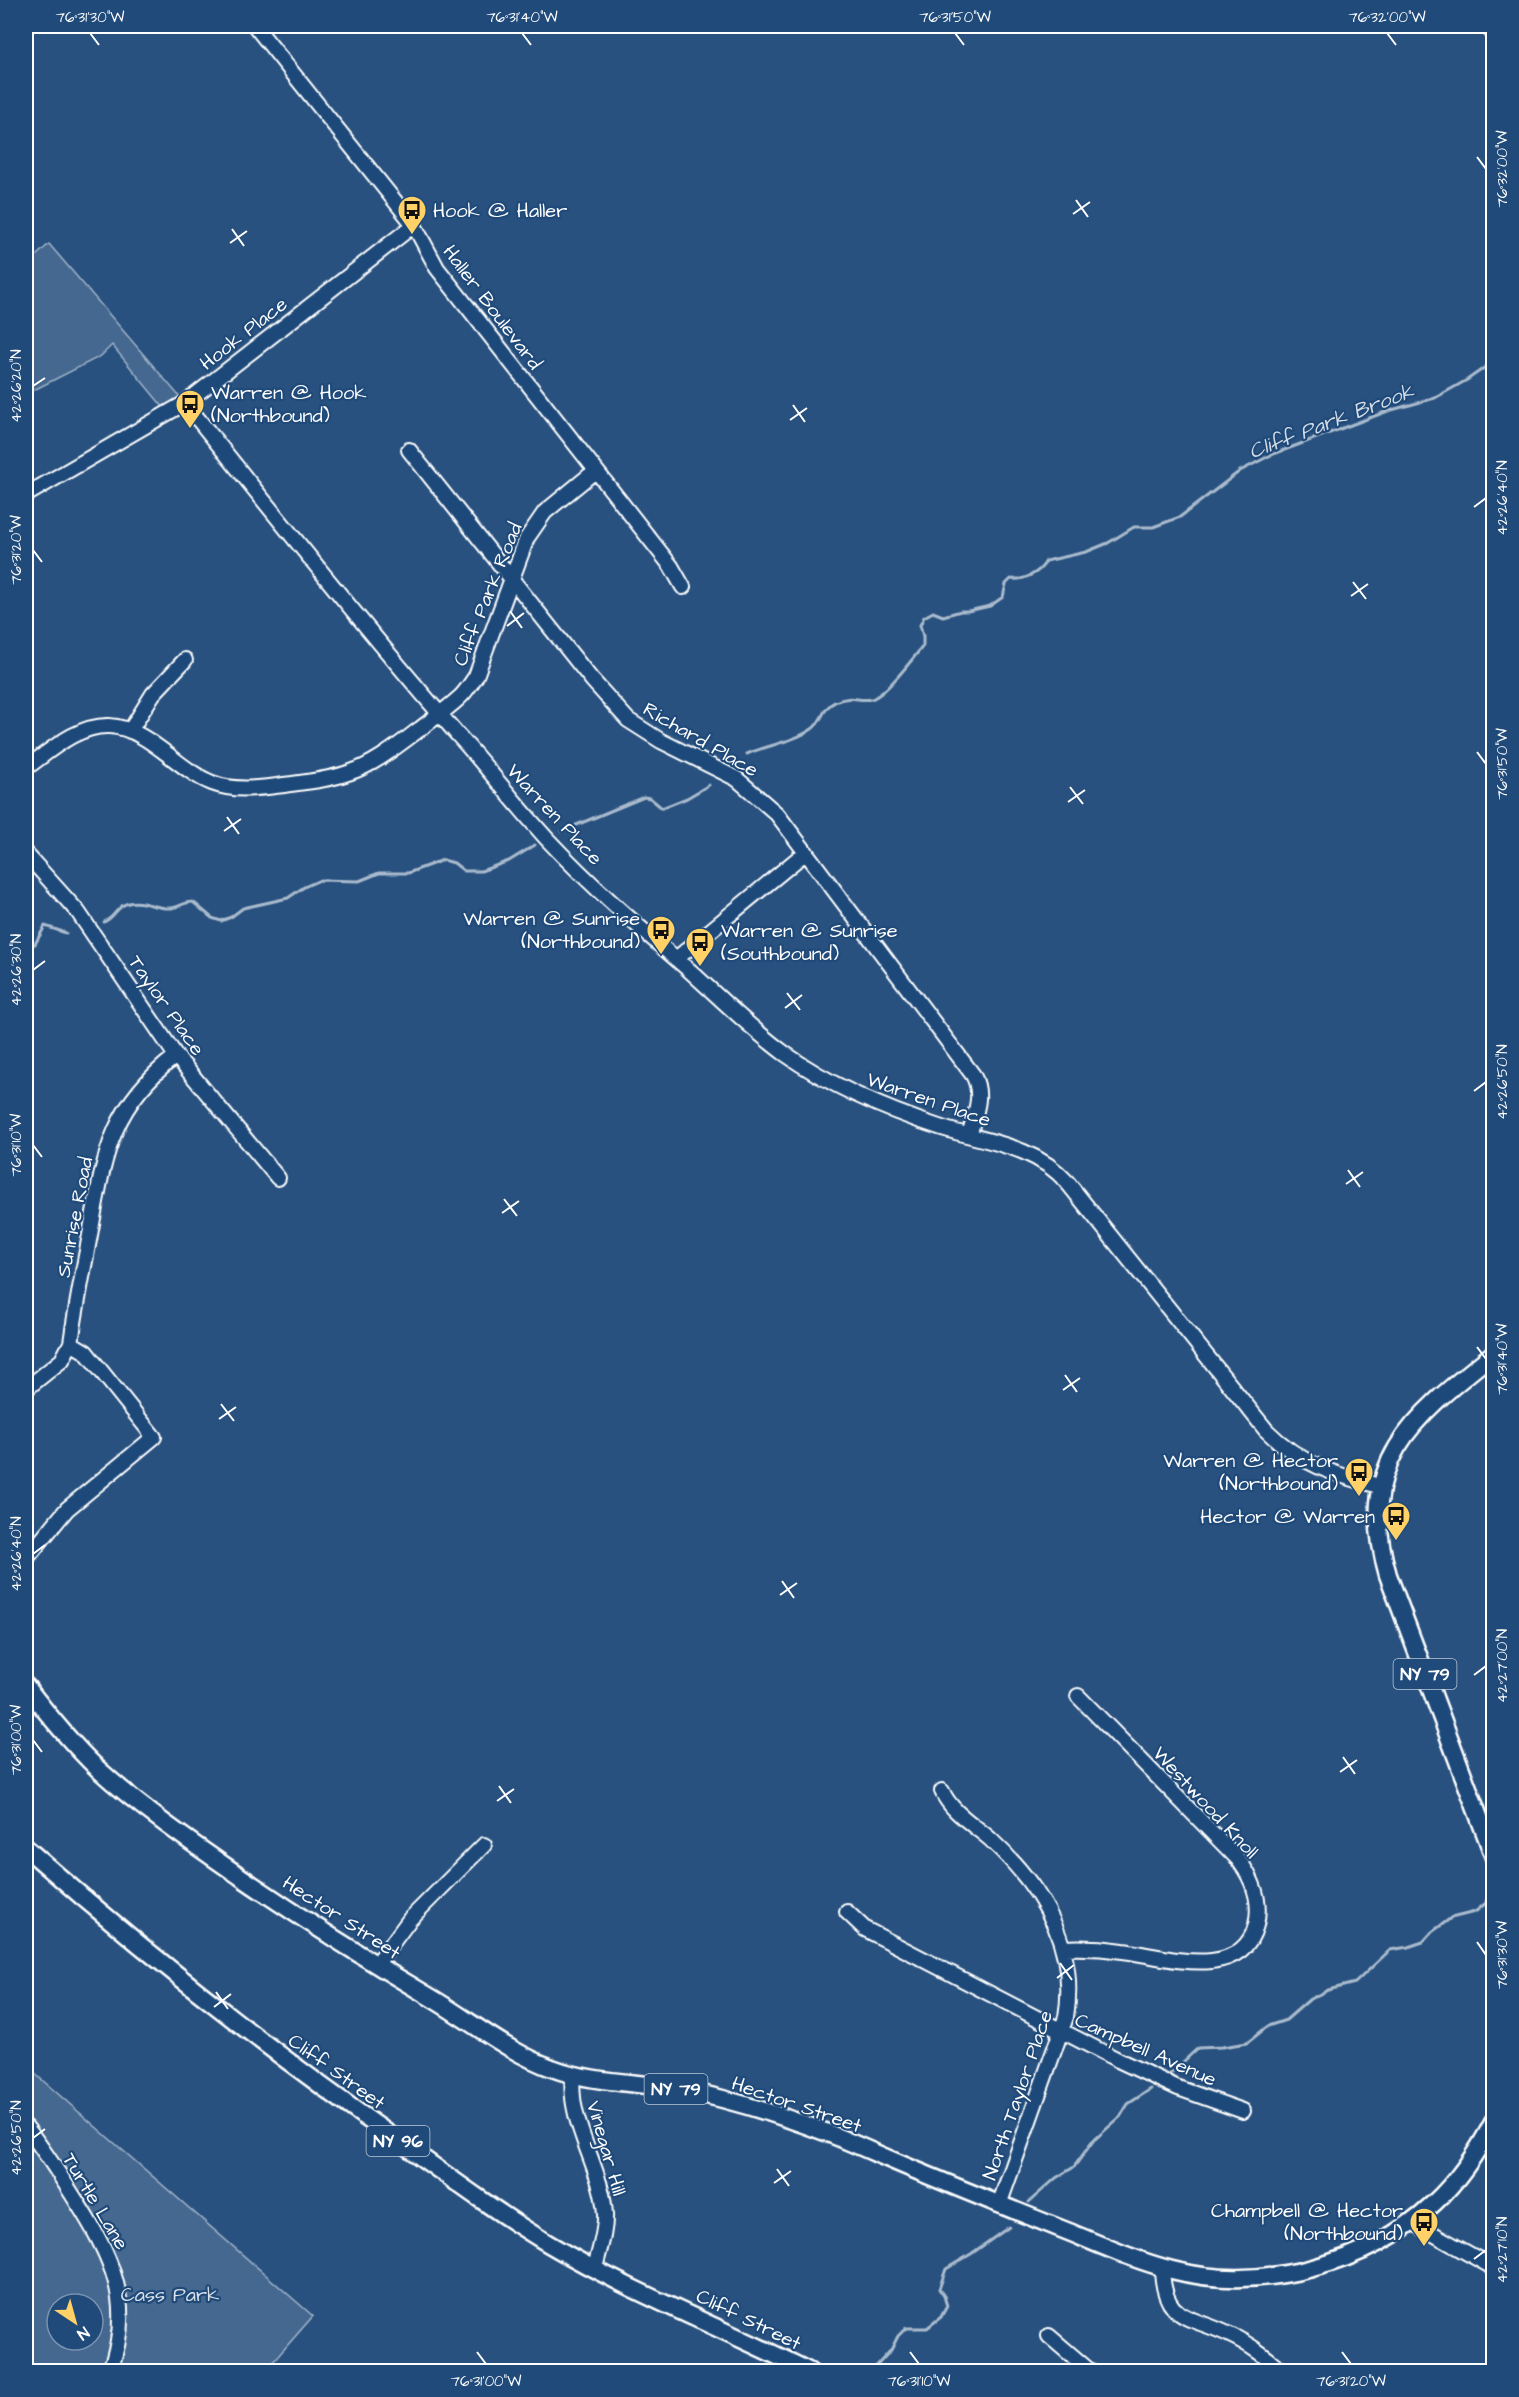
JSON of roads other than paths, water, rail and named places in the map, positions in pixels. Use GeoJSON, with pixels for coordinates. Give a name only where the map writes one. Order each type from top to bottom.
{"type":"FeatureCollection","features":[{"type":"Feature","properties":{"kind":"main road","name":"NY 79"},"geometry":{"type":"LineString","coordinates":[[1494,1353],[1432,1403],[1413,1424],[1389,1461],[1380,1486],[1378,1527],[1380,1548],[1388,1575],[1494,1857]]}},
{"type":"Feature","properties":{"kind":"main road","name":"Hector Street"},"geometry":{"type":"LineString","coordinates":[[26,1686],[72,1743],[97,1767],[195,1846],[376,1965],[547,2067],[573,2075],[679,2090],[747,2106],[826,2132],[999,2205],[1130,2257],[1162,2267],[1202,2275],[1236,2277],[1299,2272],[1345,2258],[1412,2222],[1435,2202],[1456,2179],[1483,2142],[1494,2121]]}},
{"type":"Feature","properties":{"kind":"main road","name":"Cliff Street"},"geometry":{"type":"LineString","coordinates":[[26,1848],[135,1943],[217,2009],[503,2215],[551,2245],[595,2268],[810,2372]]}},
{"type":"Feature","properties":{"kind":"street","name":"Haller Boulevard"},"geometry":{"type":"LineString","coordinates":[[255,26],[414,225],[437,268],[659,552],[683,587]]}},
{"type":"Feature","properties":{"kind":"street"},"geometry":{"type":"LineString","coordinates":[[1487,26],[1494,34]]}},
{"type":"Feature","properties":{"kind":"street","name":"Hook Place"},"geometry":{"type":"LineString","coordinates":[[26,495],[185,403],[414,225]]}},
{"type":"Feature","properties":{"kind":"street","name":"Warren Place"},"geometry":{"type":"LineString","coordinates":[[185,403],[440,714],[546,837],[574,866],[676,959],[757,1031],[784,1053],[817,1074],[860,1097],[895,1112],[1031,1155],[1060,1175],[1255,1419],[1283,1448],[1326,1471],[1380,1486]]}},
{"type":"Feature","properties":{"kind":"street","name":"Richard Place"},"geometry":{"type":"LineString","coordinates":[[409,450],[592,680],[628,720],[661,741],[746,785],[777,814],[973,1075],[977,1082],[979,1100],[969,1135]]}},
{"type":"Feature","properties":{"kind":"street","name":"Cliff Park Road"},"geometry":{"type":"LineString","coordinates":[[26,768],[64,741],[86,730],[112,726],[144,738],[198,777],[220,786],[247,789],[320,780],[352,772],[377,760],[459,698],[476,676],[526,538],[545,512],[595,471]]}},
{"type":"Feature","properties":{"kind":"street"},"geometry":{"type":"LineString","coordinates":[[130,731],[153,694],[185,660]]}},
{"type":"Feature","properties":{"kind":"street"},"geometry":{"type":"LineString","coordinates":[[676,959],[806,852]]}},
{"type":"Feature","properties":{"kind":"street","name":"Taylor Place"},"geometry":{"type":"LineString","coordinates":[[26,854],[78,912],[176,1056],[278,1178]]}},
{"type":"Feature","properties":{"kind":"street","name":"Sunrise Road"},"geometry":{"type":"LineString","coordinates":[[26,1389],[62,1360],[71,1343],[100,1181],[109,1143],[117,1125],[137,1094],[176,1056]]}},
{"type":"Feature","properties":{"kind":"street"},"geometry":{"type":"LineString","coordinates":[[26,1559],[62,1514],[154,1437],[86,1352],[71,1343]]}},
{"type":"Feature","properties":{"kind":"street","name":"Westwood Knoll"},"geometry":{"type":"LineString","coordinates":[[1064,1948],[1121,1950],[1192,1962],[1218,1961],[1239,1952],[1246,1944],[1255,1927],[1258,1915],[1255,1891],[1237,1858],[1078,1696]]}},
{"type":"Feature","properties":{"kind":"street","name":"North Taylor Place"},"geometry":{"type":"LineString","coordinates":[[942,1791],[951,1805],[991,1840],[1024,1876],[1053,1920],[1064,1948],[1070,1985],[1062,2032],[999,2205]]}},
{"type":"Feature","properties":{"kind":"street"},"geometry":{"type":"LineString","coordinates":[[376,1965],[410,1919],[484,1845]]}},
{"type":"Feature","properties":{"kind":"street","name":"Campbell Avenue"},"geometry":{"type":"LineString","coordinates":[[847,1912],[865,1929],[1062,2032],[1178,2088],[1243,2111]]}},
{"type":"Feature","properties":{"kind":"street","name":"Vinegar Hill"},"geometry":{"type":"LineString","coordinates":[[573,2075],[572,2097],[576,2115],[603,2200],[605,2215],[595,2268]]}},
{"type":"Feature","properties":{"kind":"street","name":"Turtle Lane"},"geometry":{"type":"LineString","coordinates":[[26,2127],[96,2231],[113,2266],[120,2295],[120,2326],[117,2348],[109,2372]]}},
{"type":"Feature","properties":{"kind":"street"},"geometry":{"type":"LineString","coordinates":[[1412,2222],[1494,2268]]}},
{"type":"Feature","properties":{"kind":"street"},"geometry":{"type":"LineString","coordinates":[[1162,2267],[1166,2296],[1174,2310],[1246,2343],[1284,2372]]}},
{"type":"Feature","properties":{"kind":"street"},"geometry":{"type":"LineString","coordinates":[[1049,2336],[1091,2372]]}},
{"type":"Feature","properties":{"kind":"waterway","name":"Cliff Park Brook"},"geometry":{"type":"LineString","coordinates":[[747,754],[789,740],[812,729],[828,707],[835,702],[850,698],[871,699],[884,691],[923,646],[920,625],[924,617],[933,612],[943,616],[990,606],[1003,597],[1006,584],[1011,579],[1021,579],[1031,575],[1046,561],[1086,552],[1108,543],[1134,527],[1153,527],[1180,517],[1240,471],[1271,455],[1388,411],[1435,398],[1494,361]]}},
{"type":"Feature","properties":{"kind":"waterway","name":"Cliff Park Brook"},"geometry":{"type":"LineString","coordinates":[[562,831],[644,797],[650,798],[662,808],[687,798],[709,785]]}},
{"type":"Feature","properties":{"kind":"waterway","name":"Cliff Park Brook"},"geometry":{"type":"LineString","coordinates":[[104,922],[122,906],[133,902],[164,908],[193,902],[212,918],[221,921],[243,908],[288,898],[320,880],[359,881],[379,873],[408,873],[443,860],[454,863],[464,871],[481,871],[509,861],[535,845]]}},
{"type":"Feature","properties":{"kind":"waterway","name":"Cliff Park Brook"},"geometry":{"type":"LineString","coordinates":[[26,941],[29,945],[35,944],[45,926],[66,933]]}},
{"type":"Feature","properties":{"kind":"waterway"},"geometry":{"type":"LineString","coordinates":[[1170,2074],[1198,2048],[1247,2043],[1268,2026],[1286,2020],[1310,1999],[1328,1990],[1355,1983],[1390,1950],[1423,1942],[1451,1918],[1475,1912],[1486,1903],[1491,1883]]}},
{"type":"Feature","properties":{"kind":"waterway"},"geometry":{"type":"LineString","coordinates":[[1029,2202],[1056,2178],[1074,2167],[1093,2141],[1120,2117],[1128,2104],[1151,2089]]}},
{"type":"Feature","properties":{"kind":"waterway"},"geometry":{"type":"LineString","coordinates":[[871,2372],[891,2350],[898,2336],[906,2328],[927,2328],[941,2317],[947,2306],[939,2289],[946,2269],[1009,2227]]}},
{"type":"Feature","properties":{"kind":"place","name":"Hook @ Haller"},"geometry":{"type":"Point","coordinates":[412,236]}},
{"type":"Feature","properties":{"kind":"place","name":"Warren @ Hook (Northbound)"},"geometry":{"type":"Point","coordinates":[190,430]}},
{"type":"Feature","properties":{"kind":"place","name":"Warren @ Sunrise (Northbound)"},"geometry":{"type":"Point","coordinates":[661,956]}},
{"type":"Feature","properties":{"kind":"place","name":"Warren @ Sunrise (Southbound)"},"geometry":{"type":"Point","coordinates":[700,968]}},
{"type":"Feature","properties":{"kind":"place","name":"Warren @ Hector (Northbound)"},"geometry":{"type":"Point","coordinates":[1359,1498]}},
{"type":"Feature","properties":{"kind":"place","name":"Hector @ Warren"},"geometry":{"type":"Point","coordinates":[1396,1542]}},
{"type":"Feature","properties":{"kind":"place","name":"Champbell @ Hector (Northbound)"},"geometry":{"type":"Point","coordinates":[1424,2248]}},
{"type":"Feature","properties":{"kind":"park label","name":"Cass Park"},"geometry":{"type":"Point","coordinates":[170,2294]}}]}
